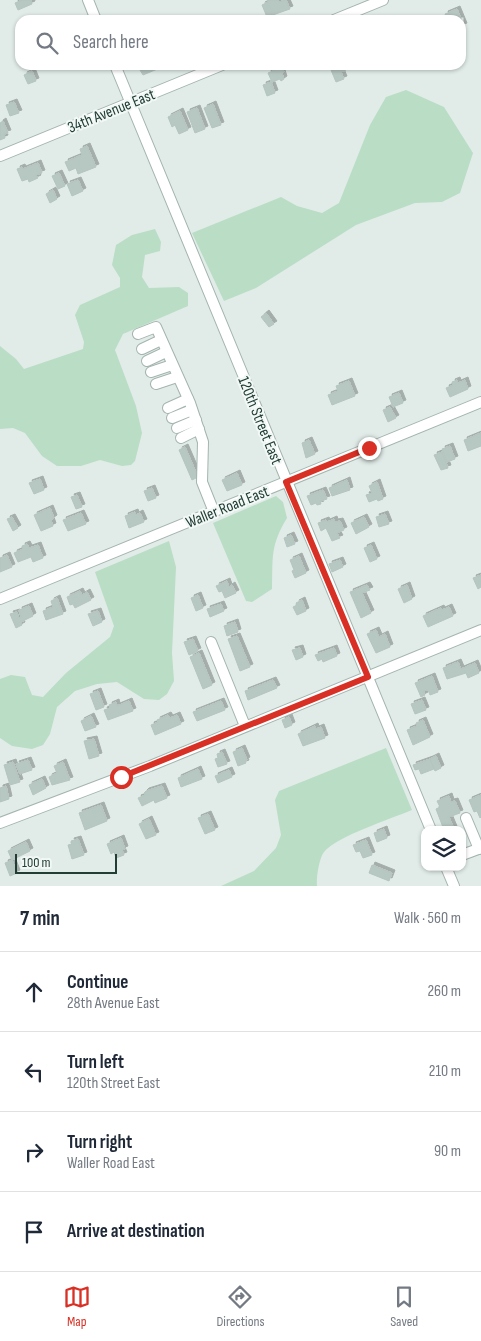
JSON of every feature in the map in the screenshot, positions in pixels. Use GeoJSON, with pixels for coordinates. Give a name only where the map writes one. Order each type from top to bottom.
{"type":"FeatureCollection","features":[{"type":"Feature","properties":{"kind":"street"},"geometry":{"type":"LineString","coordinates":[[88,0],[94,15]]}},
{"type":"Feature","properties":{"kind":"street"},"geometry":{"type":"LineString","coordinates":[[346,15],[384,0]]}},
{"type":"Feature","properties":{"kind":"street","name":"120th Street East"},"geometry":{"type":"LineString","coordinates":[[117,70],[429,826]]}},
{"type":"Feature","properties":{"kind":"street","name":"34th Avenue East"},"geometry":{"type":"LineString","coordinates":[[0,156],[210,70]]}},
{"type":"Feature","properties":{"kind":"street"},"geometry":{"type":"LineString","coordinates":[[138,334],[156,327],[188,399],[203,442],[202,482],[214,512]]}},
{"type":"Feature","properties":{"kind":"street"},"geometry":{"type":"LineString","coordinates":[[142,349],[161,340]]}},
{"type":"Feature","properties":{"kind":"street"},"geometry":{"type":"LineString","coordinates":[[147,360],[166,352]]}},
{"type":"Feature","properties":{"kind":"street"},"geometry":{"type":"LineString","coordinates":[[151,372],[172,366]]}},
{"type":"Feature","properties":{"kind":"street"},"geometry":{"type":"LineString","coordinates":[[156,384],[177,377]]}},
{"type":"Feature","properties":{"kind":"street"},"geometry":{"type":"LineString","coordinates":[[188,399],[170,413],[192,410]]}},
{"type":"Feature","properties":{"kind":"street","name":"Waller Road East"},"geometry":{"type":"LineString","coordinates":[[0,599],[481,402]]}},
{"type":"Feature","properties":{"kind":"street"},"geometry":{"type":"LineString","coordinates":[[179,433],[197,425]]}},
{"type":"Feature","properties":{"kind":"street"},"geometry":{"type":"LineString","coordinates":[[0,823],[150,766],[481,630]]}},
{"type":"Feature","properties":{"kind":"street"},"geometry":{"type":"LineString","coordinates":[[211,642],[245,726]]}},
{"type":"Feature","properties":{"kind":"street"},"geometry":{"type":"LineString","coordinates":[[466,818],[480,848],[466,853]]}},
{"type":"Feature","properties":{"kind":"street"},"geometry":{"type":"LineString","coordinates":[[448,871],[454,886]]}},
{"type":"Feature","properties":{"kind":"green space"},"geometry":{"type":"Polygon","coordinates":[[[406,90],[444,107],[473,153],[460,193],[442,202],[415,203],[356,225],[256,288],[224,301],[192,233],[281,197],[297,206],[322,213],[339,203],[370,125],[386,97],[406,90]]]}},
{"type":"Feature","properties":{"kind":"green space"},"geometry":{"type":"Polygon","coordinates":[[[155,229],[161,242],[160,251],[145,255],[142,277],[149,288],[179,287],[188,293],[188,306],[123,334],[115,350],[136,406],[142,433],[135,461],[131,465],[122,466],[100,460],[81,466],[57,466],[42,456],[25,433],[13,428],[0,429],[0,346],[16,359],[24,369],[83,349],[84,342],[75,315],[80,305],[120,287],[120,278],[112,265],[116,245],[132,235],[155,229]]]}},
{"type":"Feature","properties":{"kind":"green space"},"geometry":{"type":"Polygon","coordinates":[[[276,496],[283,502],[287,518],[275,544],[272,589],[252,602],[246,601],[213,523],[276,496]]]}},
{"type":"Feature","properties":{"kind":"green space"},"geometry":{"type":"Polygon","coordinates":[[[169,541],[176,567],[172,653],[174,681],[167,694],[159,700],[144,699],[117,682],[97,684],[75,691],[57,707],[50,734],[43,745],[32,749],[12,746],[0,738],[0,679],[11,675],[25,677],[32,695],[43,697],[66,673],[110,637],[114,626],[95,572],[169,541]]]}},
{"type":"Feature","properties":{"kind":"green space"},"geometry":{"type":"Polygon","coordinates":[[[386,748],[412,810],[365,828],[331,846],[324,852],[321,859],[317,874],[317,886],[221,886],[254,871],[276,848],[281,835],[275,800],[279,791],[386,748]]]}},
{"type":"Feature","properties":{"kind":"building"},"geometry":{"type":"Polygon","coordinates":[[[22,0],[31,0],[32,4],[18,10],[15,3],[22,0]]]}},
{"type":"Feature","properties":{"kind":"building"},"geometry":{"type":"Polygon","coordinates":[[[267,0],[278,0],[279,2],[286,0],[290,9],[273,15],[266,15],[262,5],[268,2],[267,0]]]}},
{"type":"Feature","properties":{"kind":"building"},"geometry":{"type":"Polygon","coordinates":[[[457,9],[459,15],[445,15],[457,9]]]}},
{"type":"Feature","properties":{"kind":"building"},"geometry":{"type":"Polygon","coordinates":[[[140,70],[155,70],[143,75],[140,70]]]}},
{"type":"Feature","properties":{"kind":"building"},"geometry":{"type":"Polygon","coordinates":[[[275,70],[283,70],[284,79],[272,82],[268,73],[275,70]]]}},
{"type":"Feature","properties":{"kind":"building"},"geometry":{"type":"Polygon","coordinates":[[[331,70],[346,70],[341,72],[344,79],[336,82],[331,70]]]}},
{"type":"Feature","properties":{"kind":"building"},"geometry":{"type":"Polygon","coordinates":[[[32,71],[36,81],[28,84],[24,75],[32,71]]]}},
{"type":"Feature","properties":{"kind":"building"},"geometry":{"type":"Polygon","coordinates":[[[271,82],[275,93],[267,96],[263,85],[271,82]]]}},
{"type":"Feature","properties":{"kind":"building"},"geometry":{"type":"Polygon","coordinates":[[[14,102],[19,113],[10,116],[6,105],[14,102]]]}},
{"type":"Feature","properties":{"kind":"building"},"geometry":{"type":"Polygon","coordinates":[[[213,104],[221,125],[212,128],[204,108],[213,104]]]}},
{"type":"Feature","properties":{"kind":"building"},"geometry":{"type":"Polygon","coordinates":[[[197,108],[205,129],[195,133],[187,112],[197,108]]]}},
{"type":"Feature","properties":{"kind":"building"},"geometry":{"type":"Polygon","coordinates":[[[180,111],[188,130],[179,134],[175,125],[172,127],[168,117],[180,111]]]}},
{"type":"Feature","properties":{"kind":"building"},"geometry":{"type":"Polygon","coordinates":[[[3,121],[8,133],[4,134],[5,138],[0,140],[0,123],[3,121]]]}},
{"type":"Feature","properties":{"kind":"building"},"geometry":{"type":"Polygon","coordinates":[[[87,146],[96,167],[78,174],[76,168],[69,171],[65,162],[82,155],[80,149],[87,146]]]}},
{"type":"Feature","properties":{"kind":"building"},"geometry":{"type":"Polygon","coordinates":[[[38,163],[42,173],[36,175],[38,178],[29,182],[28,179],[22,181],[17,169],[22,167],[23,169],[38,163]]]}},
{"type":"Feature","properties":{"kind":"building"},"geometry":{"type":"Polygon","coordinates":[[[59,173],[65,186],[58,189],[52,176],[59,173]]]}},
{"type":"Feature","properties":{"kind":"building"},"geometry":{"type":"Polygon","coordinates":[[[78,180],[83,191],[72,196],[67,184],[78,180]]]}},
{"type":"Feature","properties":{"kind":"building"},"geometry":{"type":"Polygon","coordinates":[[[53,190],[57,199],[50,203],[46,194],[53,190]]]}},
{"type":"Feature","properties":{"kind":"building"},"geometry":{"type":"Polygon","coordinates":[[[266,313],[274,324],[269,327],[261,317],[266,313]]]}},
{"type":"Feature","properties":{"kind":"building"},"geometry":{"type":"Polygon","coordinates":[[[457,380],[458,383],[465,380],[468,389],[450,397],[446,388],[453,385],[452,382],[457,380]]]}},
{"type":"Feature","properties":{"kind":"building"},"geometry":{"type":"Polygon","coordinates":[[[349,381],[355,396],[332,405],[328,395],[338,391],[336,386],[349,381]]]}},
{"type":"Feature","properties":{"kind":"building"},"geometry":{"type":"Polygon","coordinates":[[[399,393],[403,403],[393,407],[389,397],[399,393]]]}},
{"type":"Feature","properties":{"kind":"building"},"geometry":{"type":"Polygon","coordinates":[[[390,407],[396,418],[388,422],[383,410],[390,407]]]}},
{"type":"Feature","properties":{"kind":"building"},"geometry":{"type":"Polygon","coordinates":[[[481,433],[481,446],[468,451],[464,440],[481,433]]]}},
{"type":"Feature","properties":{"kind":"building"},"geometry":{"type":"Polygon","coordinates":[[[309,440],[315,454],[306,458],[302,443],[309,440]]]}},
{"type":"Feature","properties":{"kind":"building"},"geometry":{"type":"Polygon","coordinates":[[[450,446],[455,459],[447,462],[442,449],[450,446]]]}},
{"type":"Feature","properties":{"kind":"building"},"geometry":{"type":"Polygon","coordinates":[[[185,447],[198,477],[192,480],[179,450],[185,447]]]}},
{"type":"Feature","properties":{"kind":"building"},"geometry":{"type":"Polygon","coordinates":[[[442,452],[448,468],[441,470],[434,455],[442,452]]]}},
{"type":"Feature","properties":{"kind":"building"},"geometry":{"type":"Polygon","coordinates":[[[237,473],[242,485],[227,491],[222,480],[237,473]]]}},
{"type":"Feature","properties":{"kind":"building"},"geometry":{"type":"Polygon","coordinates":[[[40,479],[44,490],[34,494],[29,483],[40,479]]]}},
{"type":"Feature","properties":{"kind":"building"},"geometry":{"type":"Polygon","coordinates":[[[347,480],[350,490],[332,496],[329,488],[347,480]]]}},
{"type":"Feature","properties":{"kind":"building"},"geometry":{"type":"Polygon","coordinates":[[[377,482],[383,499],[369,502],[366,495],[372,493],[369,486],[377,482]]]}},
{"type":"Feature","properties":{"kind":"building"},"geometry":{"type":"Polygon","coordinates":[[[152,488],[156,498],[148,501],[144,491],[152,488]]]}},
{"type":"Feature","properties":{"kind":"building"},"geometry":{"type":"Polygon","coordinates":[[[323,490],[327,499],[320,501],[321,504],[311,505],[307,496],[323,490]]]}},
{"type":"Feature","properties":{"kind":"building"},"geometry":{"type":"Polygon","coordinates":[[[77,495],[82,507],[76,509],[71,497],[77,495]]]}},
{"type":"Feature","properties":{"kind":"building"},"geometry":{"type":"Polygon","coordinates":[[[50,508],[54,518],[51,520],[53,526],[41,531],[34,515],[50,508]]]}},
{"type":"Feature","properties":{"kind":"building"},"geometry":{"type":"Polygon","coordinates":[[[135,512],[136,515],[140,513],[144,522],[129,528],[125,516],[135,512]]]}},
{"type":"Feature","properties":{"kind":"building"},"geometry":{"type":"Polygon","coordinates":[[[81,513],[86,524],[68,531],[63,520],[81,513]]]}},
{"type":"Feature","properties":{"kind":"building"},"geometry":{"type":"Polygon","coordinates":[[[385,514],[389,524],[379,527],[376,517],[385,514]]]}},
{"type":"Feature","properties":{"kind":"building"},"geometry":{"type":"Polygon","coordinates":[[[12,517],[18,528],[13,531],[7,519],[12,517]]]}},
{"type":"Feature","properties":{"kind":"building"},"geometry":{"type":"Polygon","coordinates":[[[364,517],[369,527],[356,534],[351,523],[364,517]]]}},
{"type":"Feature","properties":{"kind":"building"},"geometry":{"type":"Polygon","coordinates":[[[334,519],[335,522],[340,521],[344,530],[337,533],[340,538],[332,541],[326,528],[321,531],[318,523],[334,519]]]}},
{"type":"Feature","properties":{"kind":"building"},"geometry":{"type":"Polygon","coordinates":[[[291,535],[295,544],[287,547],[284,538],[291,535]]]}},
{"type":"Feature","properties":{"kind":"building"},"geometry":{"type":"Polygon","coordinates":[[[27,544],[29,548],[38,545],[43,558],[33,562],[31,557],[18,562],[14,553],[23,549],[22,546],[27,544]]]}},
{"type":"Feature","properties":{"kind":"building"},"geometry":{"type":"Polygon","coordinates":[[[371,545],[377,559],[370,562],[364,548],[371,545]]]}},
{"type":"Feature","properties":{"kind":"building"},"geometry":{"type":"Polygon","coordinates":[[[7,555],[12,567],[0,572],[0,558],[7,555]]]}},
{"type":"Feature","properties":{"kind":"building"},"geometry":{"type":"Polygon","coordinates":[[[299,556],[306,573],[295,578],[290,560],[299,556]]]}},
{"type":"Feature","properties":{"kind":"building"},"geometry":{"type":"Polygon","coordinates":[[[340,560],[343,567],[332,572],[329,564],[340,560]]]}},
{"type":"Feature","properties":{"kind":"building"},"geometry":{"type":"Polygon","coordinates":[[[481,575],[481,587],[478,589],[473,578],[481,575]]]}},
{"type":"Feature","properties":{"kind":"building"},"geometry":{"type":"Polygon","coordinates":[[[227,581],[229,587],[232,585],[236,593],[225,598],[222,591],[219,592],[216,586],[227,581]]]}},
{"type":"Feature","properties":{"kind":"building"},"geometry":{"type":"Polygon","coordinates":[[[367,585],[370,590],[362,593],[371,613],[361,618],[350,592],[367,585]]]}},
{"type":"Feature","properties":{"kind":"building"},"geometry":{"type":"Polygon","coordinates":[[[407,585],[412,599],[404,603],[398,589],[407,585]]]}},
{"type":"Feature","properties":{"kind":"building"},"geometry":{"type":"Polygon","coordinates":[[[80,591],[82,595],[87,592],[91,600],[75,608],[73,604],[70,605],[67,597],[80,591]]]}},
{"type":"Feature","properties":{"kind":"building"},"geometry":{"type":"Polygon","coordinates":[[[198,595],[203,608],[196,611],[191,598],[198,595]]]}},
{"type":"Feature","properties":{"kind":"building"},"geometry":{"type":"Polygon","coordinates":[[[57,598],[63,614],[46,620],[43,611],[53,607],[51,601],[57,598]]]}},
{"type":"Feature","properties":{"kind":"building"},"geometry":{"type":"Polygon","coordinates":[[[302,600],[306,611],[297,615],[293,607],[302,600]]]}},
{"type":"Feature","properties":{"kind":"building"},"geometry":{"type":"Polygon","coordinates":[[[221,604],[224,611],[210,617],[207,609],[221,604]]]}},
{"type":"Feature","properties":{"kind":"building"},"geometry":{"type":"Polygon","coordinates":[[[29,606],[33,616],[21,622],[22,625],[16,628],[10,614],[17,612],[19,618],[21,617],[19,610],[29,606]]]}},
{"type":"Feature","properties":{"kind":"building"},"geometry":{"type":"Polygon","coordinates":[[[449,607],[453,616],[428,627],[423,616],[441,608],[442,610],[449,607]]]}},
{"type":"Feature","properties":{"kind":"building"},"geometry":{"type":"Polygon","coordinates":[[[98,611],[102,622],[93,626],[88,614],[98,611]]]}},
{"type":"Feature","properties":{"kind":"building"},"geometry":{"type":"Polygon","coordinates":[[[235,622],[238,632],[227,636],[224,626],[235,622]]]}},
{"type":"Feature","properties":{"kind":"building"},"geometry":{"type":"Polygon","coordinates":[[[376,630],[379,637],[385,634],[390,647],[376,653],[367,634],[376,630]]]}},
{"type":"Feature","properties":{"kind":"building"},"geometry":{"type":"Polygon","coordinates":[[[237,636],[250,667],[240,671],[228,639],[237,636]]]}},
{"type":"Feature","properties":{"kind":"building"},"geometry":{"type":"Polygon","coordinates":[[[193,639],[198,651],[189,655],[184,642],[193,639]]]}},
{"type":"Feature","properties":{"kind":"building"},"geometry":{"type":"Polygon","coordinates":[[[300,648],[303,657],[296,660],[292,650],[300,648]]]}},
{"type":"Feature","properties":{"kind":"building"},"geometry":{"type":"Polygon","coordinates":[[[334,648],[337,656],[323,662],[322,659],[318,661],[315,655],[334,648]]]}},
{"type":"Feature","properties":{"kind":"building"},"geometry":{"type":"Polygon","coordinates":[[[199,653],[212,685],[203,689],[190,657],[199,653]]]}},
{"type":"Feature","properties":{"kind":"building"},"geometry":{"type":"Polygon","coordinates":[[[458,662],[461,669],[475,663],[479,673],[468,678],[466,673],[447,679],[443,668],[458,662]]]}},
{"type":"Feature","properties":{"kind":"building"},"geometry":{"type":"Polygon","coordinates":[[[432,676],[438,692],[430,695],[428,690],[423,691],[425,695],[421,697],[415,683],[432,676]]]}},
{"type":"Feature","properties":{"kind":"building"},"geometry":{"type":"Polygon","coordinates":[[[273,680],[277,688],[248,700],[245,691],[273,680]]]}},
{"type":"Feature","properties":{"kind":"building"},"geometry":{"type":"Polygon","coordinates":[[[98,691],[104,707],[96,710],[90,694],[98,691]]]}},
{"type":"Feature","properties":{"kind":"building"},"geometry":{"type":"Polygon","coordinates":[[[422,700],[426,710],[415,714],[411,704],[422,700]]]}},
{"type":"Feature","properties":{"kind":"building"},"geometry":{"type":"Polygon","coordinates":[[[129,701],[133,711],[108,720],[104,710],[110,708],[109,705],[116,702],[117,706],[129,701]]]}},
{"type":"Feature","properties":{"kind":"building"},"geometry":{"type":"Polygon","coordinates":[[[221,701],[225,710],[197,721],[193,712],[221,701]]]}},
{"type":"Feature","properties":{"kind":"building"},"geometry":{"type":"Polygon","coordinates":[[[168,715],[170,718],[177,715],[181,724],[155,735],[151,725],[168,715]]]}},
{"type":"Feature","properties":{"kind":"building"},"geometry":{"type":"Polygon","coordinates":[[[91,716],[96,727],[85,731],[81,721],[91,716]]]}},
{"type":"Feature","properties":{"kind":"building"},"geometry":{"type":"Polygon","coordinates":[[[289,717],[292,725],[285,728],[282,720],[289,717]]]}},
{"type":"Feature","properties":{"kind":"building"},"geometry":{"type":"Polygon","coordinates":[[[423,720],[430,737],[413,745],[407,730],[417,726],[416,723],[423,720]]]}},
{"type":"Feature","properties":{"kind":"building"},"geometry":{"type":"Polygon","coordinates":[[[315,726],[316,729],[321,727],[325,738],[303,746],[298,734],[315,726]]]}},
{"type":"Feature","properties":{"kind":"building"},"geometry":{"type":"Polygon","coordinates":[[[94,739],[99,756],[89,759],[84,741],[94,739]]]}},
{"type":"Feature","properties":{"kind":"building"},"geometry":{"type":"Polygon","coordinates":[[[242,748],[247,760],[245,761],[246,763],[238,766],[233,752],[242,748]]]}},
{"type":"Feature","properties":{"kind":"building"},"geometry":{"type":"Polygon","coordinates":[[[222,752],[227,764],[218,767],[215,759],[218,758],[217,754],[222,752]]]}},
{"type":"Feature","properties":{"kind":"building"},"geometry":{"type":"Polygon","coordinates":[[[436,756],[441,768],[435,771],[430,759],[436,756]]]}},
{"type":"Feature","properties":{"kind":"building"},"geometry":{"type":"Polygon","coordinates":[[[430,759],[434,769],[421,774],[419,769],[415,770],[413,765],[430,759]]]}},
{"type":"Feature","properties":{"kind":"building"},"geometry":{"type":"Polygon","coordinates":[[[28,760],[32,770],[20,774],[16,764],[28,760]]]}},
{"type":"Feature","properties":{"kind":"building"},"geometry":{"type":"Polygon","coordinates":[[[13,762],[20,782],[10,785],[4,765],[13,762]]]}},
{"type":"Feature","properties":{"kind":"building"},"geometry":{"type":"Polygon","coordinates":[[[63,762],[70,780],[52,785],[49,777],[57,773],[54,766],[63,762]]]}},
{"type":"Feature","properties":{"kind":"building"},"geometry":{"type":"Polygon","coordinates":[[[198,769],[202,779],[181,787],[178,778],[198,769]]]}},
{"type":"Feature","properties":{"kind":"building"},"geometry":{"type":"Polygon","coordinates":[[[229,770],[232,777],[218,783],[215,776],[229,770]]]}},
{"type":"Feature","properties":{"kind":"building"},"geometry":{"type":"Polygon","coordinates":[[[42,779],[46,788],[33,795],[29,785],[42,779]]]}},
{"type":"Feature","properties":{"kind":"building"},"geometry":{"type":"Polygon","coordinates":[[[6,786],[9,799],[0,802],[0,788],[6,786]]]}},
{"type":"Feature","properties":{"kind":"building"},"geometry":{"type":"Polygon","coordinates":[[[162,786],[167,798],[155,803],[154,800],[142,806],[138,798],[145,795],[146,791],[162,786]]]}},
{"type":"Feature","properties":{"kind":"building"},"geometry":{"type":"Polygon","coordinates":[[[481,795],[480,818],[477,811],[474,812],[469,800],[481,795]]]}},
{"type":"Feature","properties":{"kind":"building"},"geometry":{"type":"Polygon","coordinates":[[[449,796],[451,802],[455,801],[460,813],[449,817],[453,826],[442,826],[436,809],[440,807],[437,801],[449,796]]]}},
{"type":"Feature","properties":{"kind":"building"},"geometry":{"type":"Polygon","coordinates":[[[101,805],[107,821],[85,830],[79,813],[101,805]]]}},
{"type":"Feature","properties":{"kind":"building"},"geometry":{"type":"Polygon","coordinates":[[[208,814],[215,830],[205,834],[198,818],[208,814]]]}},
{"type":"Feature","properties":{"kind":"building"},"geometry":{"type":"Polygon","coordinates":[[[149,819],[156,835],[146,839],[139,824],[149,819]]]}},
{"type":"Feature","properties":{"kind":"building"},"geometry":{"type":"Polygon","coordinates":[[[384,829],[387,838],[377,842],[374,833],[384,829]]]}},
{"type":"Feature","properties":{"kind":"building"},"geometry":{"type":"Polygon","coordinates":[[[121,838],[125,849],[122,850],[124,855],[116,858],[114,852],[111,854],[107,844],[121,838]]]}},
{"type":"Feature","properties":{"kind":"building"},"geometry":{"type":"Polygon","coordinates":[[[78,839],[84,855],[72,859],[68,845],[72,844],[71,841],[78,839]]]}},
{"type":"Feature","properties":{"kind":"building"},"geometry":{"type":"Polygon","coordinates":[[[366,840],[372,855],[363,858],[360,851],[356,852],[353,845],[366,840]]]}},
{"type":"Feature","properties":{"kind":"building"},"geometry":{"type":"Polygon","coordinates":[[[26,842],[30,851],[12,860],[8,851],[26,842]]]}},
{"type":"Feature","properties":{"kind":"building"},"geometry":{"type":"Polygon","coordinates":[[[12,860],[17,873],[10,876],[5,863],[12,860]]]}},
{"type":"Feature","properties":{"kind":"building"},"geometry":{"type":"Polygon","coordinates":[[[372,865],[392,873],[389,881],[369,873],[372,865]]]}},
{"type":"Feature","properties":{"kind":"route"},"geometry":{"type":"LineString","coordinates":[[121,777],[260,719],[368,677],[286,482],[369,448]]}}]}
